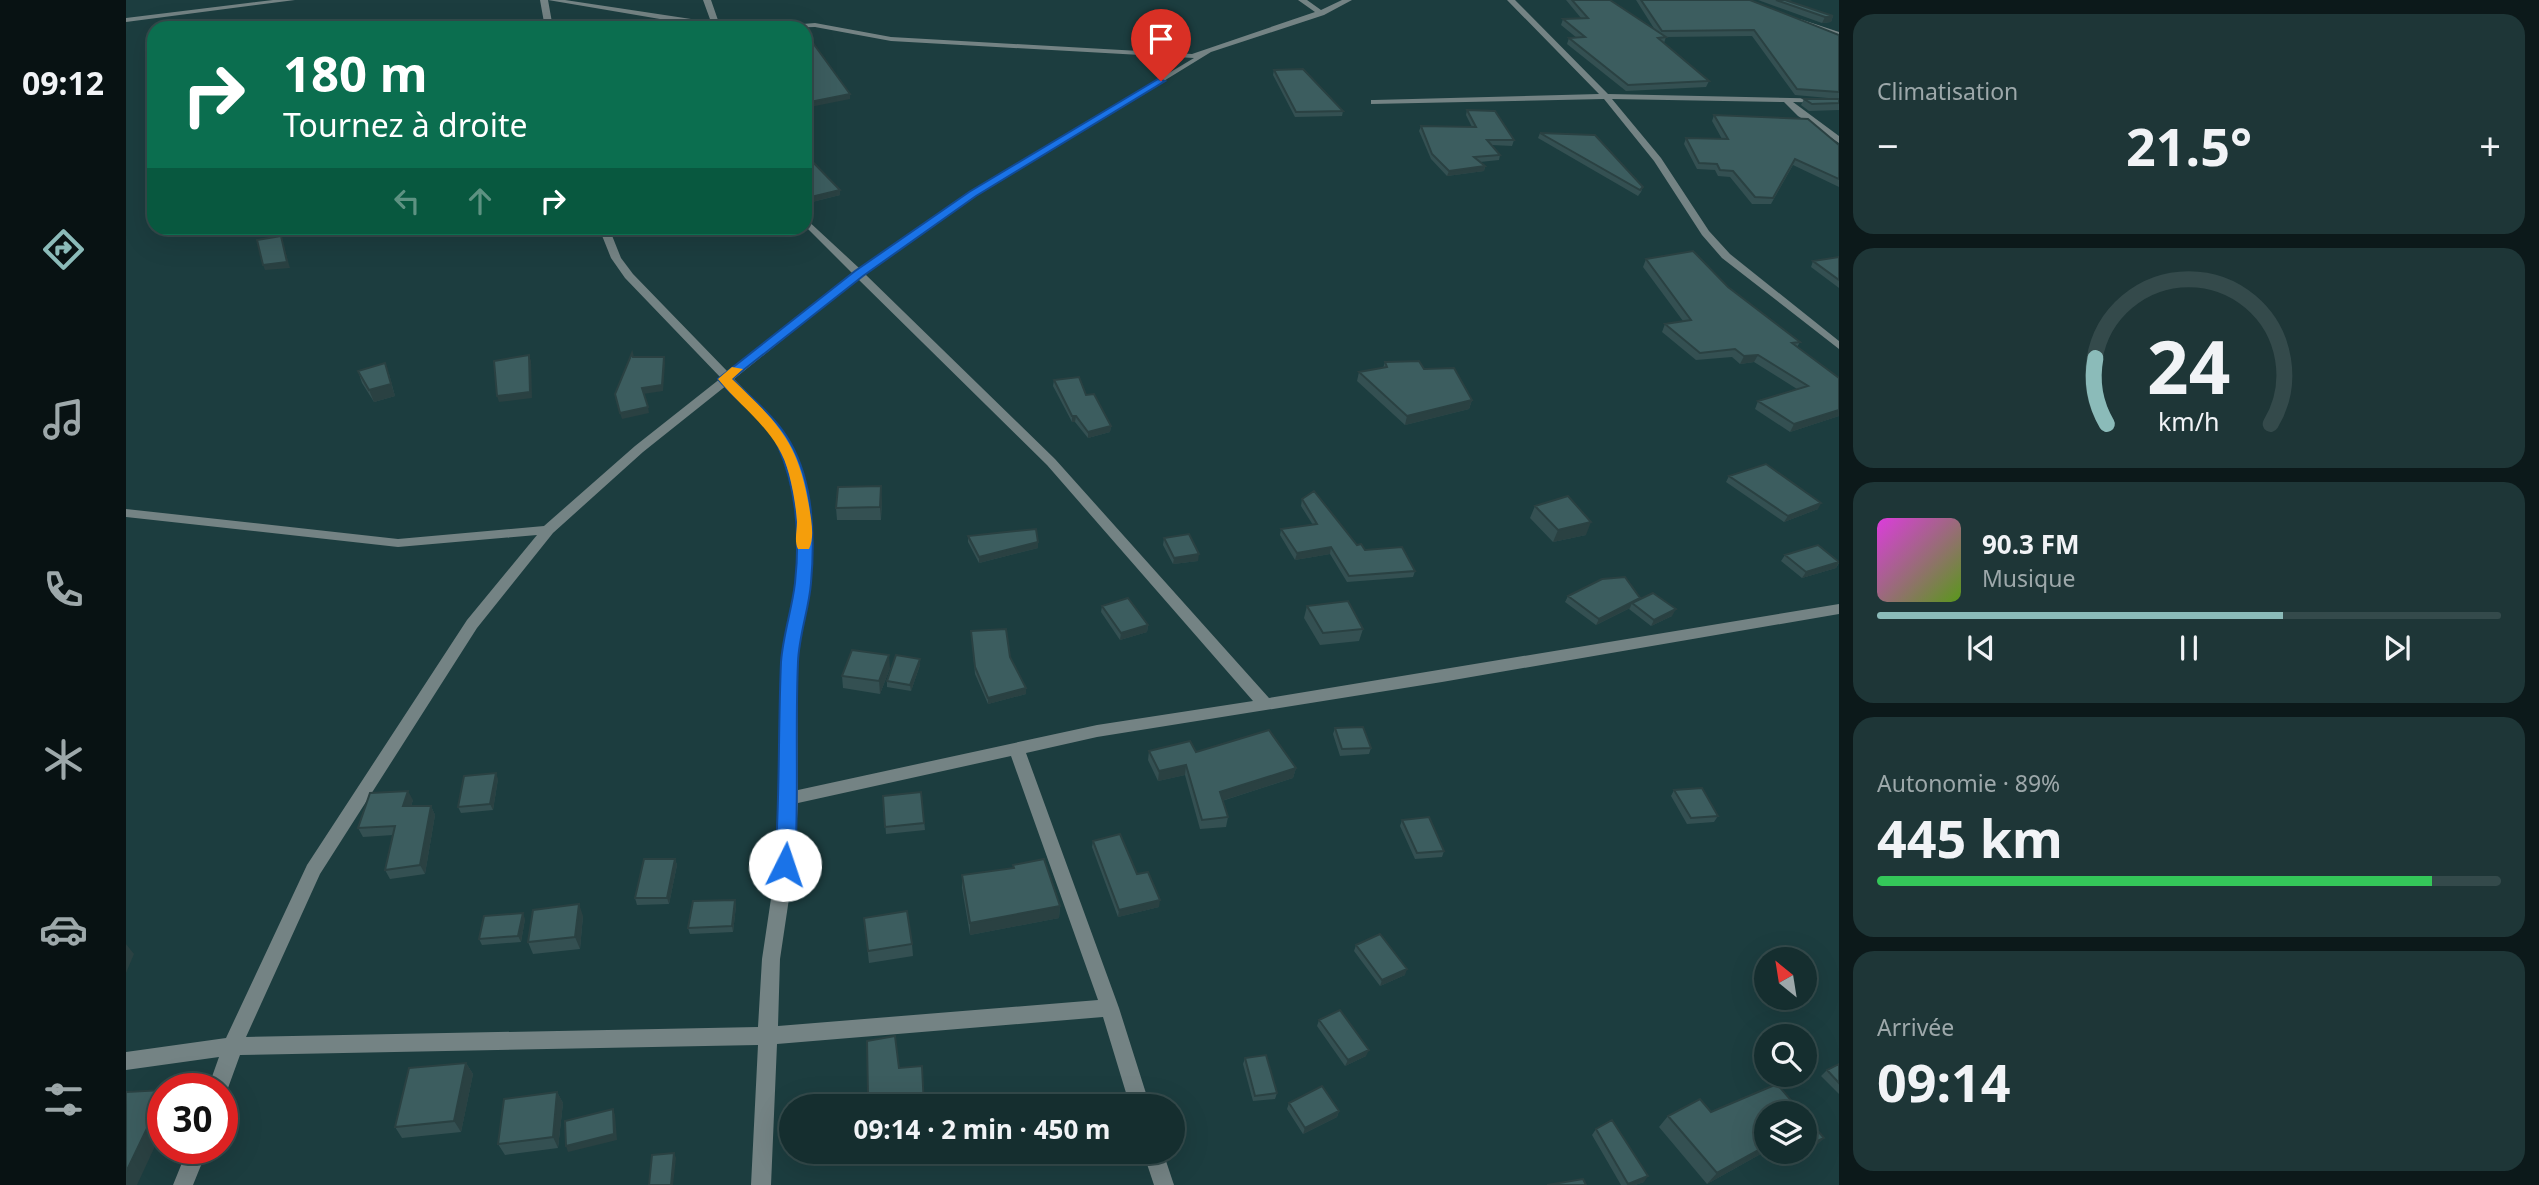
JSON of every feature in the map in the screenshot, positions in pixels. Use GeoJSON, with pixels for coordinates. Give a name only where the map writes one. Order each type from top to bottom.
{"type":"FeatureCollection","features":[{"type":"Feature","properties":{"kind":"street"},"geometry":{"type":"LineString","coordinates":[[126,20],[291,0]]}},
{"type":"Feature","properties":{"kind":"street"},"geometry":{"type":"LineString","coordinates":[[544,0],[548,21]]}},
{"type":"Feature","properties":{"kind":"street"},"geometry":{"type":"LineString","coordinates":[[551,0],[680,21]]}},
{"type":"Feature","properties":{"kind":"street"},"geometry":{"type":"LineString","coordinates":[[707,0],[715,21]]}},
{"type":"Feature","properties":{"kind":"street"},"geometry":{"type":"LineString","coordinates":[[1302,0],[1321,13]]}},
{"type":"Feature","properties":{"kind":"street"},"geometry":{"type":"LineString","coordinates":[[812,24],[891,39],[1193,57],[1321,13],[1348,0]]}},
{"type":"Feature","properties":{"kind":"street"},"geometry":{"type":"LineString","coordinates":[[1511,0],[1606,96],[1658,160],[1705,233],[1726,256],[1839,346]]}},
{"type":"Feature","properties":{"kind":"street"},"geometry":{"type":"LineString","coordinates":[[1787,16],[1839,34]]}},
{"type":"Feature","properties":{"kind":"street"},"geometry":{"type":"LineString","coordinates":[[223,1073],[313,870],[472,624],[548,530],[639,449],[859,273],[973,194],[1208,53]]}},
{"type":"Feature","properties":{"kind":"street"},"geometry":{"type":"LineString","coordinates":[[1374,102],[1606,96],[1839,101]]}},
{"type":"Feature","properties":{"kind":"street"},"geometry":{"type":"LineString","coordinates":[[1786,100],[1801,114],[1839,140]]}},
{"type":"Feature","properties":{"kind":"street"},"geometry":{"type":"LineString","coordinates":[[812,228],[1051,462],[1266,705]]}},
{"type":"Feature","properties":{"kind":"street"},"geometry":{"type":"LineString","coordinates":[[607,235],[616,258],[629,275],[725,379],[769,422],[784,442],[796,474],[804,523],[803,583],[790,660],[790,798],[785,865],[771,959],[761,1185]]}},
{"type":"Feature","properties":{"kind":"street"},"geometry":{"type":"LineString","coordinates":[[126,513],[184,516],[398,543],[548,530]]}},
{"type":"Feature","properties":{"kind":"street"},"geometry":{"type":"LineString","coordinates":[[790,798],[1016,747],[1839,609]]}},
{"type":"Feature","properties":{"kind":"street"},"geometry":{"type":"LineString","coordinates":[[1016,747],[1110,1008],[1136,1094]]}},
{"type":"Feature","properties":{"kind":"street"},"geometry":{"type":"LineString","coordinates":[[126,1061],[233,1046],[767,1037],[1110,1008]]}},
{"type":"Feature","properties":{"kind":"street"},"geometry":{"type":"LineString","coordinates":[[183,1185],[192,1164]]}},
{"type":"Feature","properties":{"kind":"street"},"geometry":{"type":"LineString","coordinates":[[1157,1164],[1164,1185]]}},
{"type":"Feature","properties":{"kind":"building"},"geometry":{"type":"Polygon","coordinates":[[[1572,0],[1610,0],[1666,37],[1658,38],[1709,81],[1628,85],[1569,38],[1585,37],[1563,19],[1588,18],[1572,0]]]}},
{"type":"Feature","properties":{"kind":"building"},"geometry":{"type":"Polygon","coordinates":[[[1641,0],[1750,0],[1839,35],[1839,92],[1797,89],[1754,30],[1662,31],[1641,0]]]}},
{"type":"Feature","properties":{"kind":"building"},"geometry":{"type":"Polygon","coordinates":[[[1776,0],[1785,0],[1833,16],[1825,17],[1776,0]]]}},
{"type":"Feature","properties":{"kind":"building"},"geometry":{"type":"Polygon","coordinates":[[[812,42],[850,94],[812,102],[812,42]]]}},
{"type":"Feature","properties":{"kind":"building"},"geometry":{"type":"Polygon","coordinates":[[[1303,69],[1343,111],[1296,112],[1274,70],[1303,69]]]}},
{"type":"Feature","properties":{"kind":"building"},"geometry":{"type":"Polygon","coordinates":[[[1804,99],[1839,99],[1839,103],[1812,104],[1804,99]]]}},
{"type":"Feature","properties":{"kind":"building"},"geometry":{"type":"Polygon","coordinates":[[[1467,110],[1495,111],[1514,140],[1487,140],[1500,155],[1474,157],[1485,166],[1449,171],[1432,154],[1421,126],[1476,127],[1467,110]]]}},
{"type":"Feature","properties":{"kind":"building"},"geometry":{"type":"Polygon","coordinates":[[[1714,115],[1808,119],[1839,145],[1839,179],[1795,159],[1773,198],[1755,197],[1733,171],[1720,170],[1717,164],[1699,163],[1686,138],[1728,139],[1714,115]]]}},
{"type":"Feature","properties":{"kind":"building"},"geometry":{"type":"Polygon","coordinates":[[[1540,133],[1595,135],[1643,187],[1640,190],[1540,133]]]}},
{"type":"Feature","properties":{"kind":"building"},"geometry":{"type":"Polygon","coordinates":[[[812,161],[840,190],[812,197],[812,161]]]}},
{"type":"Feature","properties":{"kind":"building"},"geometry":{"type":"Polygon","coordinates":[[[281,236],[287,262],[263,265],[257,240],[281,236]]]}},
{"type":"Feature","properties":{"kind":"building"},"geometry":{"type":"Polygon","coordinates":[[[1693,251],[1728,287],[1800,342],[1792,343],[1839,378],[1839,410],[1794,424],[1758,401],[1808,386],[1758,355],[1744,356],[1735,349],[1700,353],[1665,324],[1691,320],[1646,259],[1693,251]]]}},
{"type":"Feature","properties":{"kind":"building"},"geometry":{"type":"Polygon","coordinates":[[[1839,257],[1839,280],[1813,261],[1839,257]]]}},
{"type":"Feature","properties":{"kind":"building"},"geometry":{"type":"Polygon","coordinates":[[[632,353],[633,357],[664,357],[662,385],[642,388],[648,407],[620,413],[615,394],[632,353]]]}},
{"type":"Feature","properties":{"kind":"building"},"geometry":{"type":"Polygon","coordinates":[[[529,355],[530,392],[497,396],[494,361],[529,355]]]}},
{"type":"Feature","properties":{"kind":"building"},"geometry":{"type":"Polygon","coordinates":[[[1419,361],[1424,369],[1454,368],[1472,400],[1407,416],[1359,372],[1387,367],[1385,362],[1419,361]]]}},
{"type":"Feature","properties":{"kind":"building"},"geometry":{"type":"Polygon","coordinates":[[[385,363],[391,384],[369,390],[358,371],[385,363]]]}},
{"type":"Feature","properties":{"kind":"building"},"geometry":{"type":"Polygon","coordinates":[[[1079,377],[1086,395],[1094,394],[1111,426],[1088,432],[1076,416],[1072,416],[1054,380],[1079,377]]]}},
{"type":"Feature","properties":{"kind":"building"},"geometry":{"type":"Polygon","coordinates":[[[1766,464],[1821,503],[1788,516],[1729,476],[1766,464]]]}},
{"type":"Feature","properties":{"kind":"building"},"geometry":{"type":"Polygon","coordinates":[[[881,486],[880,507],[836,508],[838,487],[881,486]]]}},
{"type":"Feature","properties":{"kind":"building"},"geometry":{"type":"Polygon","coordinates":[[[1314,491],[1357,545],[1361,544],[1365,550],[1402,547],[1415,571],[1349,576],[1331,547],[1297,553],[1281,529],[1317,524],[1302,499],[1314,491]]]}},
{"type":"Feature","properties":{"kind":"building"},"geometry":{"type":"Polygon","coordinates":[[[1568,496],[1591,522],[1558,530],[1535,506],[1568,496]]]}},
{"type":"Feature","properties":{"kind":"building"},"geometry":{"type":"Polygon","coordinates":[[[1036,529],[1038,542],[979,557],[968,536],[1036,529]]]}},
{"type":"Feature","properties":{"kind":"building"},"geometry":{"type":"Polygon","coordinates":[[[1189,534],[1199,554],[1174,558],[1164,538],[1189,534]]]}},
{"type":"Feature","properties":{"kind":"building"},"geometry":{"type":"Polygon","coordinates":[[[1818,545],[1839,562],[1806,572],[1785,555],[1818,545]]]}},
{"type":"Feature","properties":{"kind":"building"},"geometry":{"type":"Polygon","coordinates":[[[1625,577],[1640,598],[1599,619],[1568,596],[1602,579],[1625,577]]]}},
{"type":"Feature","properties":{"kind":"building"},"geometry":{"type":"Polygon","coordinates":[[[1653,593],[1676,609],[1654,620],[1632,603],[1653,593]]]}},
{"type":"Feature","properties":{"kind":"building"},"geometry":{"type":"Polygon","coordinates":[[[1128,598],[1148,625],[1121,633],[1102,606],[1128,598]]]}},
{"type":"Feature","properties":{"kind":"building"},"geometry":{"type":"Polygon","coordinates":[[[1348,601],[1363,629],[1323,633],[1307,606],[1348,601]]]}},
{"type":"Feature","properties":{"kind":"building"},"geometry":{"type":"Polygon","coordinates":[[[1006,629],[1010,657],[1026,688],[988,698],[975,667],[971,631],[1006,629]]]}},
{"type":"Feature","properties":{"kind":"building"},"geometry":{"type":"Polygon","coordinates":[[[852,650],[889,655],[879,681],[842,676],[852,650]]]}},
{"type":"Feature","properties":{"kind":"building"},"geometry":{"type":"Polygon","coordinates":[[[896,655],[920,659],[910,685],[887,681],[896,655]]]}},
{"type":"Feature","properties":{"kind":"building"},"geometry":{"type":"Polygon","coordinates":[[[1363,727],[1371,748],[1342,749],[1335,728],[1363,727]]]}},
{"type":"Feature","properties":{"kind":"building"},"geometry":{"type":"Polygon","coordinates":[[[1269,730],[1296,768],[1220,792],[1228,817],[1202,820],[1186,765],[1159,771],[1149,751],[1190,741],[1196,752],[1269,730]]]}},
{"type":"Feature","properties":{"kind":"building"},"geometry":{"type":"Polygon","coordinates":[[[496,773],[490,804],[458,807],[464,776],[496,773]]]}},
{"type":"Feature","properties":{"kind":"building"},"geometry":{"type":"Polygon","coordinates":[[[1702,788],[1718,816],[1691,818],[1674,790],[1702,788]]]}},
{"type":"Feature","properties":{"kind":"building"},"geometry":{"type":"Polygon","coordinates":[[[408,791],[403,806],[431,806],[420,865],[385,870],[395,826],[358,828],[370,793],[408,791]]]}},
{"type":"Feature","properties":{"kind":"building"},"geometry":{"type":"Polygon","coordinates":[[[921,792],[924,823],[885,827],[883,796],[921,792]]]}},
{"type":"Feature","properties":{"kind":"building"},"geometry":{"type":"Polygon","coordinates":[[[1429,817],[1444,851],[1417,853],[1402,820],[1429,817]]]}},
{"type":"Feature","properties":{"kind":"building"},"geometry":{"type":"Polygon","coordinates":[[[1120,834],[1137,874],[1148,872],[1160,900],[1119,910],[1093,841],[1120,834]]]}},
{"type":"Feature","properties":{"kind":"building"},"geometry":{"type":"Polygon","coordinates":[[[644,859],[675,859],[667,898],[635,898],[644,859]]]}},
{"type":"Feature","properties":{"kind":"building"},"geometry":{"type":"Polygon","coordinates":[[[1044,859],[1060,906],[970,923],[962,875],[1014,868],[1013,865],[1044,859]]]}},
{"type":"Feature","properties":{"kind":"building"},"geometry":{"type":"Polygon","coordinates":[[[735,900],[732,926],[688,928],[693,901],[735,900]]]}},
{"type":"Feature","properties":{"kind":"building"},"geometry":{"type":"Polygon","coordinates":[[[579,904],[575,937],[528,942],[533,910],[579,904]]]}},
{"type":"Feature","properties":{"kind":"building"},"geometry":{"type":"Polygon","coordinates":[[[907,911],[912,944],[868,951],[864,918],[907,911]]]}},
{"type":"Feature","properties":{"kind":"building"},"geometry":{"type":"Polygon","coordinates":[[[523,913],[518,936],[479,939],[484,916],[523,913]]]}},
{"type":"Feature","properties":{"kind":"building"},"geometry":{"type":"Polygon","coordinates":[[[1380,934],[1407,969],[1382,980],[1356,945],[1380,934]]]}},
{"type":"Feature","properties":{"kind":"building"},"geometry":{"type":"Polygon","coordinates":[[[1340,1010],[1369,1050],[1348,1060],[1319,1020],[1340,1010]]]}},
{"type":"Feature","properties":{"kind":"building"},"geometry":{"type":"Polygon","coordinates":[[[895,1036],[899,1068],[922,1066],[923,1094],[868,1094],[867,1041],[895,1036]]]}},
{"type":"Feature","properties":{"kind":"building"},"geometry":{"type":"Polygon","coordinates":[[[1266,1055],[1277,1093],[1255,1096],[1245,1058],[1266,1055]]]}},
{"type":"Feature","properties":{"kind":"building"},"geometry":{"type":"Polygon","coordinates":[[[466,1063],[454,1121],[395,1127],[409,1068],[466,1063]]]}},
{"type":"Feature","properties":{"kind":"building"},"geometry":{"type":"Polygon","coordinates":[[[1839,1064],[1839,1083],[1827,1070],[1839,1064]]]}},
{"type":"Feature","properties":{"kind":"building"},"geometry":{"type":"Polygon","coordinates":[[[1322,1086],[1339,1111],[1305,1128],[1289,1103],[1322,1086]]]}},
{"type":"Feature","properties":{"kind":"building"},"geometry":{"type":"Polygon","coordinates":[[[1770,1087],[1780,1087],[1792,1101],[1754,1101],[1754,1153],[1717,1173],[1668,1116],[1700,1099],[1711,1112],[1770,1087]]]}},
{"type":"Feature","properties":{"kind":"building"},"geometry":{"type":"Polygon","coordinates":[[[147,1091],[147,1128],[126,1172],[126,1092],[147,1091]]]}},
{"type":"Feature","properties":{"kind":"building"},"geometry":{"type":"Polygon","coordinates":[[[557,1092],[553,1137],[498,1144],[504,1099],[557,1092]]]}},
{"type":"Feature","properties":{"kind":"building"},"geometry":{"type":"Polygon","coordinates":[[[613,1109],[614,1134],[566,1146],[565,1121],[613,1109]]]}},
{"type":"Feature","properties":{"kind":"building"},"geometry":{"type":"Polygon","coordinates":[[[1612,1120],[1648,1176],[1628,1184],[1596,1129],[1612,1120]]]}},
{"type":"Feature","properties":{"kind":"building"},"geometry":{"type":"Polygon","coordinates":[[[1817,1130],[1824,1138],[1817,1141],[1817,1130]]]}},
{"type":"Feature","properties":{"kind":"building"},"geometry":{"type":"Polygon","coordinates":[[[674,1153],[671,1185],[649,1185],[652,1155],[674,1153]]]}},
{"type":"Feature","properties":{"kind":"building"},"geometry":{"type":"Polygon","coordinates":[[[1583,1179],[1586,1185],[1547,1185],[1583,1179]]]}},
{"type":"Feature","properties":{"kind":"slow traffic"},"geometry":{"type":"LineString","coordinates":[[737,369],[725,379],[769,422],[784,442],[796,474],[804,523],[804,545]]}},
{"type":"Feature","properties":{"kind":"route"},"geometry":{"type":"LineString","coordinates":[[785,865],[790,798],[790,660],[803,583],[804,523],[796,474],[784,442],[769,422],[725,379],[859,273],[973,194],[1161,81]]}}]}
